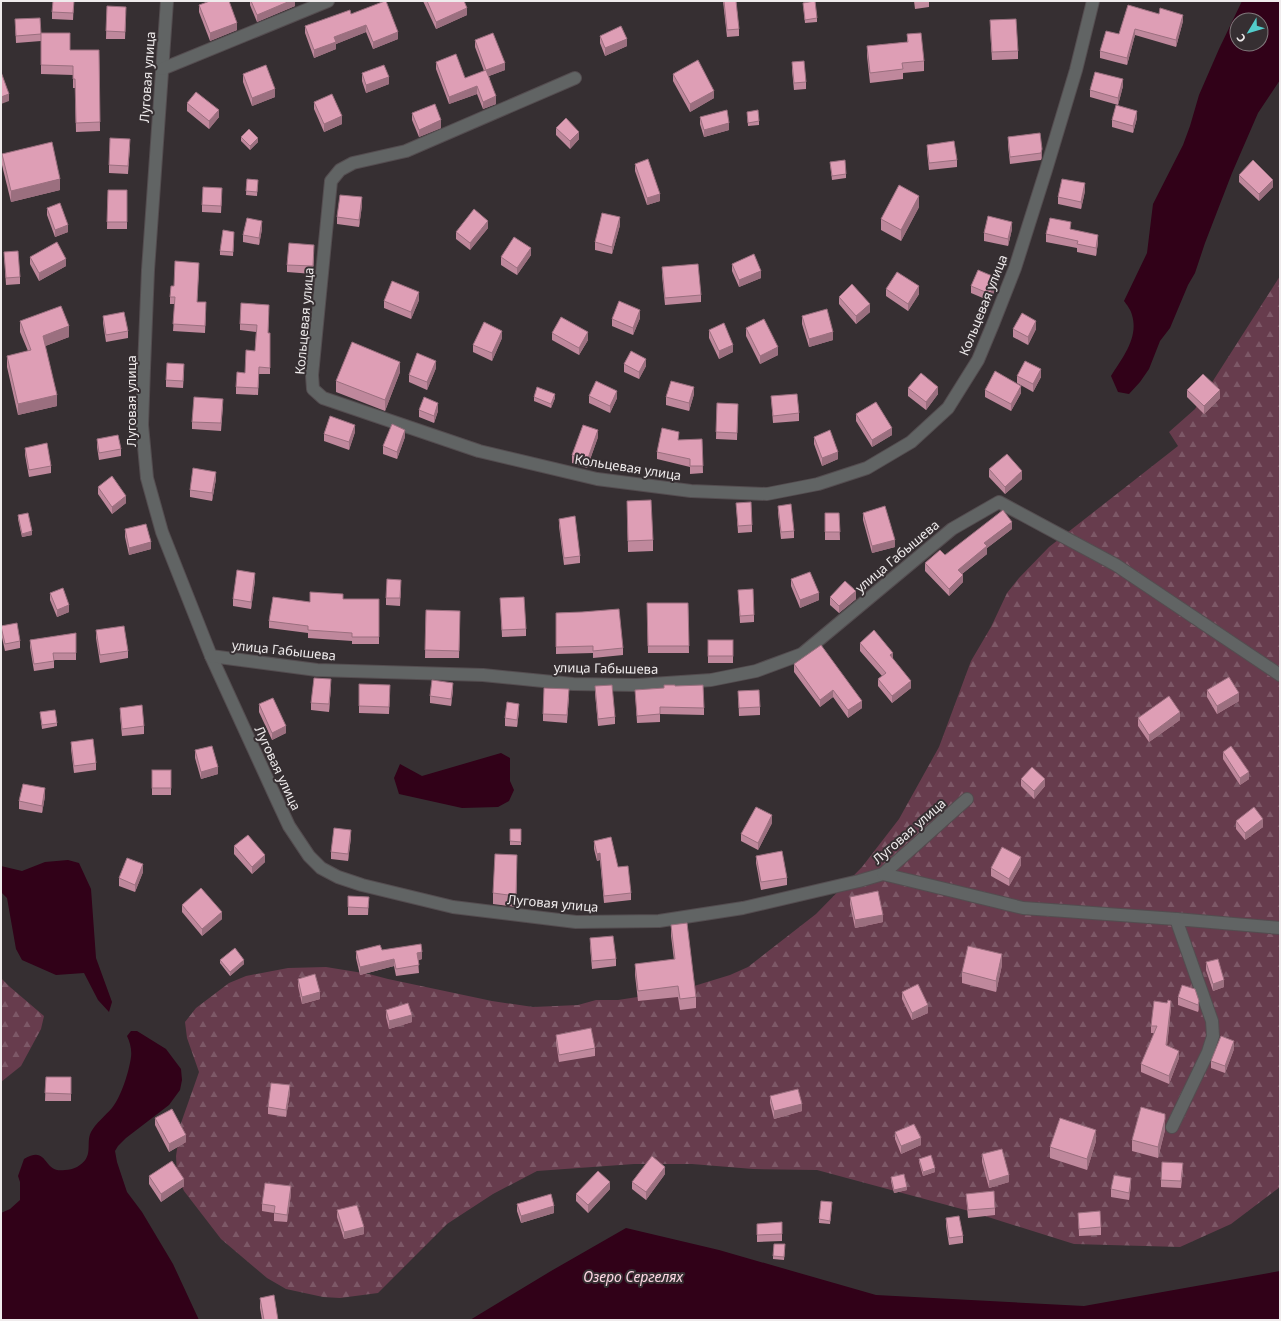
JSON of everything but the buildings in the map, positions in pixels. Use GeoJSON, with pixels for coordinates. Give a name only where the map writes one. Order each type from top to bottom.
{"type":"FeatureCollection","features":[{"type":"Feature","properties":{"kind":"street","name":"Луговая улица"},"geometry":{"type":"LineString","coordinates":[[167,1],[148,270],[142,425],[147,478],[162,532],[211,656],[286,819],[309,856],[321,868],[338,877],[362,885],[453,907],[576,922],[659,921],[743,908],[883,874],[967,799]]}},
{"type":"Feature","properties":{"kind":"street"},"geometry":{"type":"LineString","coordinates":[[162,69],[328,1]]}},
{"type":"Feature","properties":{"kind":"street","name":"Кольцевая улица"},"geometry":{"type":"LineString","coordinates":[[575,78],[406,151],[353,163],[340,170],[331,181],[312,375],[313,388],[323,398],[479,451],[590,477],[691,491],[767,494],[818,484],[867,468],[911,442],[948,408],[978,360],[994,324],[1015,268],[1076,70],[1093,1]]}},
{"type":"Feature","properties":{"kind":"street","name":"улица Габышева"},"geometry":{"type":"LineString","coordinates":[[211,656],[317,670],[483,675],[574,684],[637,685],[711,680],[756,671],[802,654],[952,529],[999,502],[1116,565],[1280,674]]}},
{"type":"Feature","properties":{"kind":"street"},"geometry":{"type":"LineString","coordinates":[[883,874],[1023,908],[1280,928]]}},
{"type":"Feature","properties":{"kind":"street"},"geometry":{"type":"LineString","coordinates":[[1172,1127],[1208,1052],[1214,1036],[1212,1021],[1176,919]]}},
{"type":"Feature","properties":{"kind":"green space"},"geometry":{"type":"Polygon","coordinates":[[[1280,276],[1280,1187],[1231,1224],[1180,1247],[1074,1244],[969,1211],[817,1170],[753,1169],[692,1164],[634,1164],[537,1171],[493,1194],[447,1224],[378,1293],[340,1298],[323,1297],[286,1289],[267,1278],[221,1239],[184,1191],[177,1176],[176,1156],[181,1123],[199,1072],[187,1038],[185,1022],[196,1008],[229,983],[246,976],[288,968],[326,967],[369,974],[492,1001],[533,1007],[578,1005],[596,1000],[618,1000],[676,991],[730,975],[748,967],[816,914],[862,867],[899,819],[939,747],[971,661],[991,627],[1007,593],[1019,578],[1049,547],[1178,446],[1169,432],[1195,409],[1280,276]]]}},
{"type":"Feature","properties":{"kind":"green space"},"geometry":{"type":"Polygon","coordinates":[[[1,978],[44,1016],[41,1029],[21,1066],[1,1082],[1,978]]]}},
{"type":"Feature","properties":{"kind":"water"},"geometry":{"type":"Polygon","coordinates":[[[1242,1],[1280,1],[1280,80],[1258,113],[1232,173],[1195,273],[1188,285],[1170,328],[1160,341],[1149,369],[1129,394],[1118,392],[1111,376],[1128,347],[1133,332],[1134,323],[1129,308],[1124,301],[1147,253],[1153,204],[1183,145],[1199,95],[1229,28],[1229,52],[1269,52],[1269,12],[1237,12],[1242,1]]]}},
{"type":"Feature","properties":{"kind":"water"},"geometry":{"type":"Polygon","coordinates":[[[501,753],[510,758],[510,781],[514,790],[509,801],[498,807],[462,808],[399,794],[394,778],[400,764],[422,776],[501,753]]]}},
{"type":"Feature","properties":{"kind":"water"},"geometry":{"type":"Polygon","coordinates":[[[68,860],[79,863],[91,889],[96,958],[112,1002],[109,1012],[98,1000],[84,973],[56,975],[22,960],[16,949],[7,898],[1,892],[1,866],[22,871],[45,862],[68,860]]]}},
{"type":"Feature","properties":{"kind":"water"},"geometry":{"type":"Polygon","coordinates":[[[131,1031],[137,1031],[166,1049],[181,1069],[182,1080],[180,1090],[169,1105],[126,1138],[118,1146],[115,1151],[117,1162],[127,1192],[142,1212],[173,1264],[199,1320],[1,1320],[1,1213],[10,1209],[20,1200],[20,1182],[18,1176],[24,1159],[32,1155],[38,1155],[42,1157],[52,1168],[58,1170],[71,1169],[83,1163],[88,1155],[89,1137],[91,1132],[112,1108],[124,1084],[131,1057],[127,1036],[131,1031]]]}},
{"type":"Feature","properties":{"kind":"water","name":"Озеро Сергелях"},"geometry":{"type":"Polygon","coordinates":[[[626,1228],[719,1250],[876,1295],[1084,1306],[1280,1271],[1280,1320],[470,1320],[626,1228]]]}}]}
